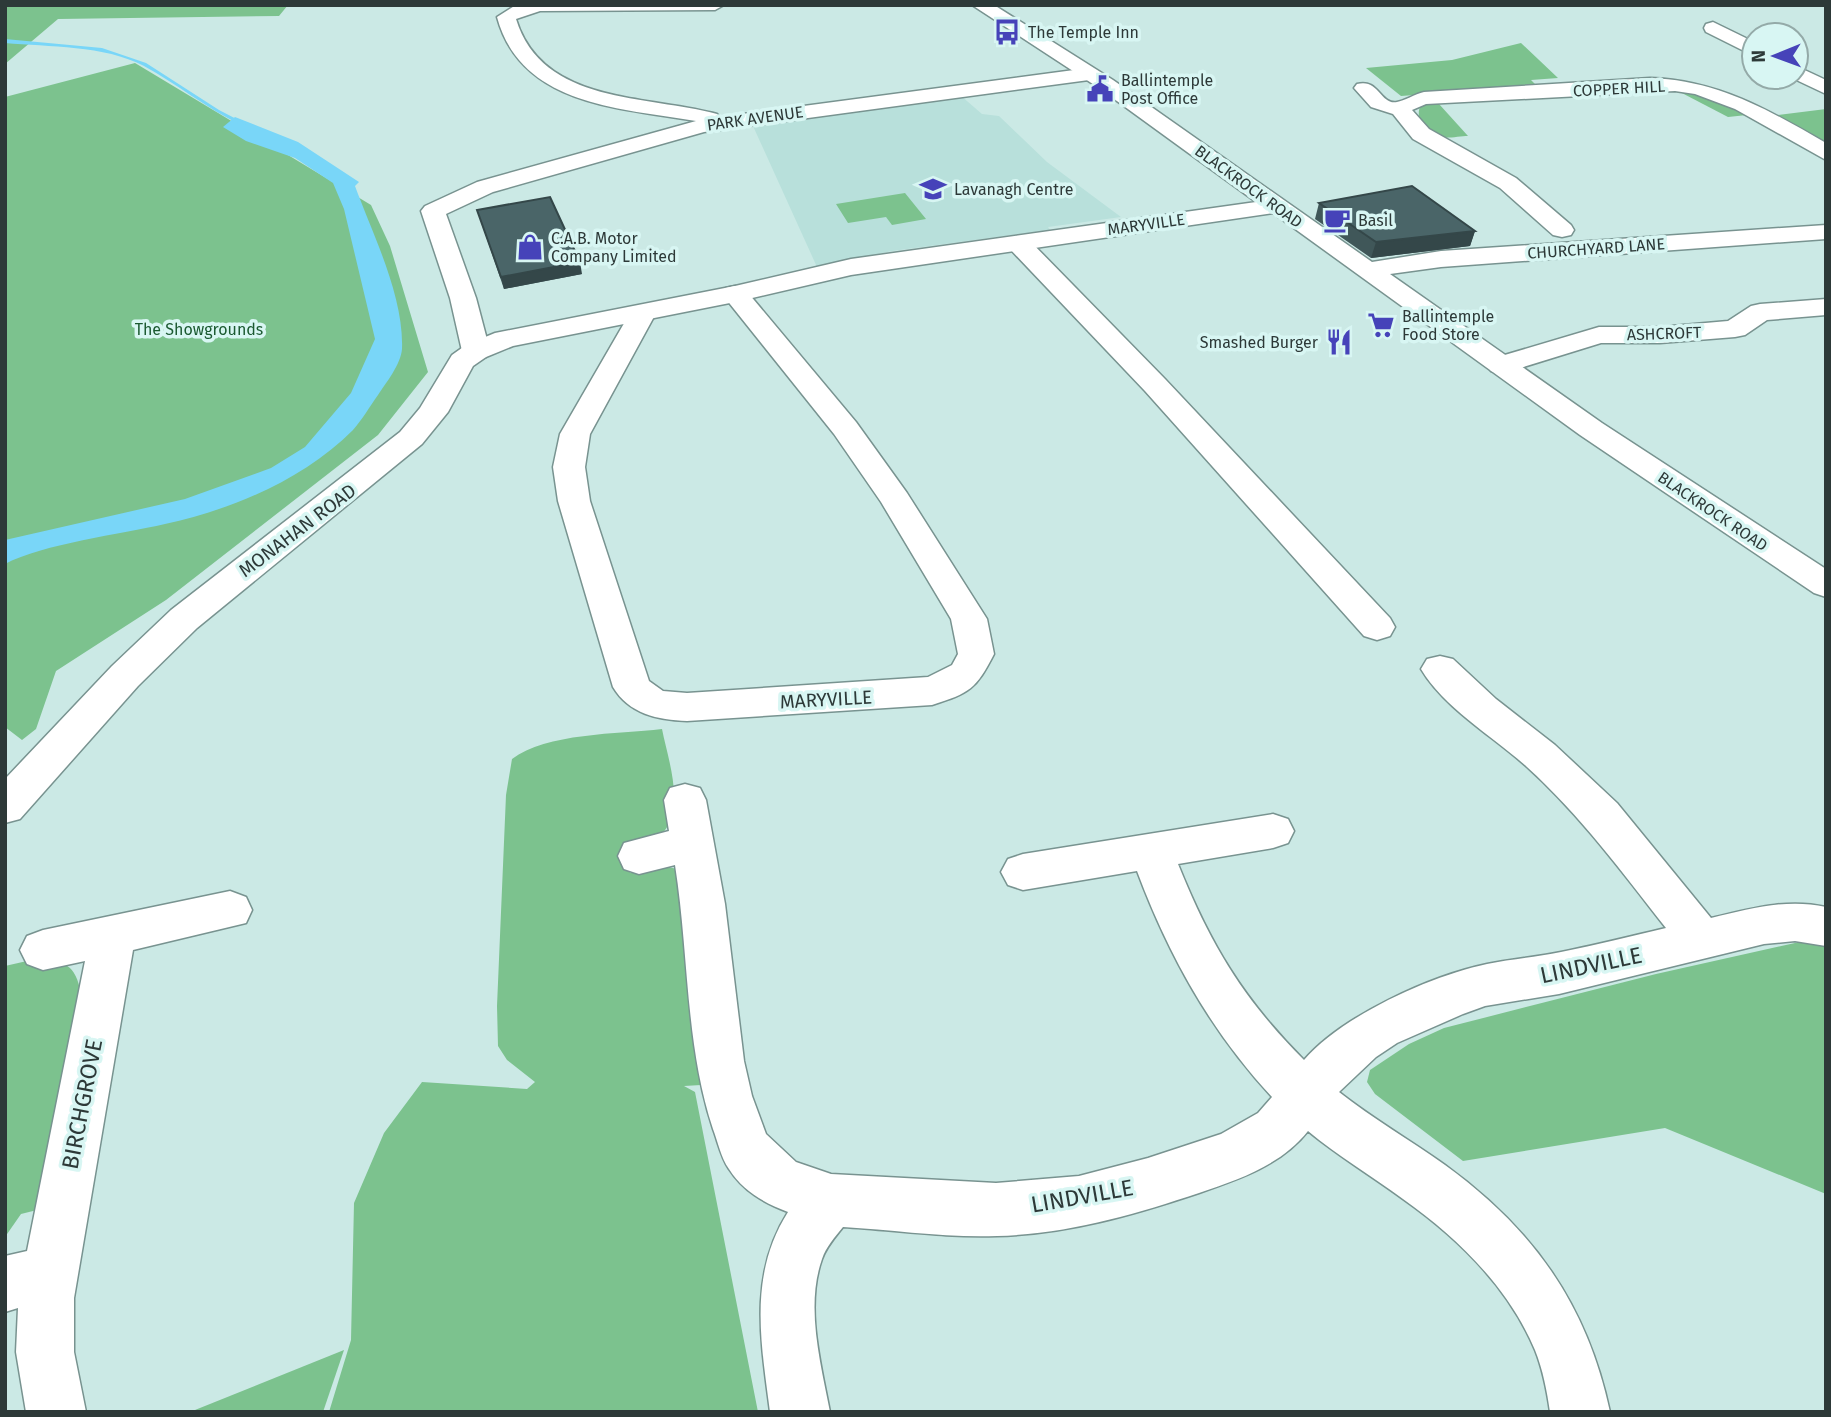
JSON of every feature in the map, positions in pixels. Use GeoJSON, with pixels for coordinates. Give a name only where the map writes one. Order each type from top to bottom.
{"type":"FeatureCollection","features":[{"type":"Feature","properties":{"kind":"street"},"geometry":{"type":"LineString","coordinates":[[715,5],[540,6],[522,9],[506,17],[510,40],[522,55],[572,88],[626,105],[702,115],[719,123]]}},
{"type":"Feature","properties":{"kind":"street","name":"BLACKROCK ROAD"},"geometry":{"type":"LineString","coordinates":[[981,5],[1089,74],[1501,365],[1826,585]]}},
{"type":"Feature","properties":{"kind":"street"},"geometry":{"type":"LineString","coordinates":[[1740,25],[1703,29],[1740,44]]}},
{"type":"Feature","properties":{"kind":"street","name":"PARK AVENUE"},"geometry":{"type":"LineString","coordinates":[[476,351],[463,298],[433,211],[485,187],[719,123],[1089,74]]}},
{"type":"Feature","properties":{"kind":"street"},"geometry":{"type":"LineString","coordinates":[[1810,79],[1826,88]]}},
{"type":"Feature","properties":{"kind":"street","name":"COPPER HILL"},"geometry":{"type":"LineString","coordinates":[[1401,110],[1406,104],[1424,98],[1650,84],[1678,85],[1707,90],[1741,102],[1826,153]]}},
{"type":"Feature","properties":{"kind":"street"},"geometry":{"type":"LineString","coordinates":[[1364,88],[1378,103],[1401,110],[1414,129],[1508,183],[1562,230]]}},
{"type":"Feature","properties":{"kind":"street","name":"MARYVILLE"},"geometry":{"type":"LineString","coordinates":[[476,351],[519,335],[643,313],[851,267],[1275,205]]}},
{"type":"Feature","properties":{"kind":"street","name":"CHURCHYARD LANE"},"geometry":{"type":"LineString","coordinates":[[1367,270],[1441,260],[1826,232]]}},
{"type":"Feature","properties":{"kind":"street"},"geometry":{"type":"LineString","coordinates":[[1017,243],[1155,385],[1377,627]]}},
{"type":"Feature","properties":{"kind":"street","name":"MARYVILLE"},"geometry":{"type":"LineString","coordinates":[[643,313],[603,379],[575,433],[569,467],[574,501],[632,687],[643,700],[659,706],[687,707],[894,695],[932,691],[956,681],[965,674],[976,654],[969,619],[896,500],[864,454],[735,294]]}},
{"type":"Feature","properties":{"kind":"street","name":"ASHCROFT"},"geometry":{"type":"LineString","coordinates":[[1501,365],[1599,335],[1660,335],[1723,330],[1742,326],[1752,315],[1760,312],[1826,307]]}},
{"type":"Feature","properties":{"kind":"street","name":"MONAHAN ROAD"},"geometry":{"type":"LineString","coordinates":[[5,807],[125,676],[184,619],[411,439],[433,412],[463,361],[476,351]]}},
{"type":"Feature","properties":{"kind":"street"},"geometry":{"type":"LineString","coordinates":[[1440,670],[1513,716],[1541,756],[1602,815],[1702,940]]}},
{"type":"Feature","properties":{"kind":"street","name":"LINDVILLE"},"geometry":{"type":"LineString","coordinates":[[639,856],[689,821],[720,1061],[727,1096],[746,1150],[764,1170],[781,1183],[831,1200],[996,1210],[1079,1202],[1148,1184],[1232,1156],[1276,1131],[1325,1072],[1359,1041],[1380,1027],[1452,996],[1485,985],[1559,973],[1788,921],[1812,922],[1826,927]]}},
{"type":"Feature","properties":{"kind":"street"},"geometry":{"type":"LineString","coordinates":[[1023,872],[1273,831]]}},
{"type":"Feature","properties":{"kind":"street"},"geometry":{"type":"LineString","coordinates":[[1151,850],[1182,929],[1200,965],[1254,1041],[1306,1096],[1381,1154],[1468,1215],[1496,1243],[1543,1305],[1560,1336],[1569,1358],[1580,1412]]}},
{"type":"Feature","properties":{"kind":"street"},"geometry":{"type":"LineString","coordinates":[[43,950],[230,910]]}},
{"type":"Feature","properties":{"kind":"street","name":"BIRCHGROVE"},"geometry":{"type":"LineString","coordinates":[[56,1412],[47,1383],[43,1327],[26,1278],[63,1205],[113,935]]}},
{"type":"Feature","properties":{"kind":"street"},"geometry":{"type":"LineString","coordinates":[[800,1412],[785,1312],[788,1280],[803,1237],[831,1200]]}},
{"type":"Feature","properties":{"kind":"shaded area","name":"Lavanagh Centre"},"geometry":{"type":"Polygon","coordinates":[[[960,95],[982,114],[999,116],[1047,162],[1121,217],[1048,227],[1050,230],[892,251],[817,267],[753,126],[960,95]]]}},
{"type":"Feature","properties":{"kind":"green space"},"geometry":{"type":"Polygon","coordinates":[[[5,5],[288,5],[279,16],[58,19],[5,64],[5,5]]]}},
{"type":"Feature","properties":{"kind":"green space"},"geometry":{"type":"Polygon","coordinates":[[[1521,43],[1558,78],[1531,80],[1537,86],[1401,96],[1366,68],[1452,60],[1521,43]]]}},
{"type":"Feature","properties":{"kind":"green space","name":"The Showgrounds"},"geometry":{"type":"Polygon","coordinates":[[[135,63],[371,205],[390,246],[428,372],[378,435],[166,600],[56,671],[36,729],[22,740],[5,727],[5,97],[135,63]]]}},
{"type":"Feature","properties":{"kind":"green space"},"geometry":{"type":"Polygon","coordinates":[[[1678,91],[1722,102],[1747,115],[1728,117],[1678,91]]]}},
{"type":"Feature","properties":{"kind":"green space"},"geometry":{"type":"Polygon","coordinates":[[[1427,103],[1439,104],[1468,136],[1442,138],[1430,133],[1419,116],[1420,107],[1427,103]]]}},
{"type":"Feature","properties":{"kind":"green space"},"geometry":{"type":"Polygon","coordinates":[[[1826,109],[1826,144],[1777,115],[1826,109]]]}},
{"type":"Feature","properties":{"kind":"green space"},"geometry":{"type":"Polygon","coordinates":[[[905,193],[926,219],[892,225],[886,217],[848,223],[836,204],[905,193]]]}},
{"type":"Feature","properties":{"kind":"green space"},"geometry":{"type":"Polygon","coordinates":[[[662,729],[673,784],[673,813],[660,836],[625,845],[630,873],[667,867],[678,869],[701,1085],[684,1086],[695,1092],[758,1412],[329,1412],[351,1340],[354,1203],[384,1133],[422,1082],[527,1089],[535,1082],[507,1060],[498,1046],[497,1006],[506,795],[512,759],[526,750],[563,739],[662,729]]]}},
{"type":"Feature","properties":{"kind":"green space"},"geometry":{"type":"Polygon","coordinates":[[[1804,941],[1826,945],[1826,1194],[1665,1128],[1463,1161],[1375,1094],[1367,1082],[1370,1070],[1409,1044],[1444,1028],[1656,974],[1804,941]]]}},
{"type":"Feature","properties":{"kind":"green space"},"geometry":{"type":"Polygon","coordinates":[[[27,961],[64,964],[75,974],[81,994],[37,1210],[21,1214],[5,1237],[5,966],[27,961]]]}},
{"type":"Feature","properties":{"kind":"green space"},"geometry":{"type":"Polygon","coordinates":[[[344,1350],[323,1412],[190,1412],[344,1350]]]}},
{"type":"Feature","properties":{"kind":"water"},"geometry":{"type":"Polygon","coordinates":[[[235,117],[298,142],[359,182],[355,186],[386,266],[398,308],[402,349],[396,367],[353,430],[312,464],[266,490],[191,518],[61,545],[5,564],[5,540],[185,499],[271,468],[305,447],[351,393],[375,339],[344,209],[333,183],[295,158],[246,141],[223,127],[235,117]]]}},
{"type":"Feature","properties":{"kind":"building"},"geometry":{"type":"Polygon","coordinates":[[[1412,186],[1475,231],[1376,242],[1319,203],[1412,186]]]}},
{"type":"Feature","properties":{"kind":"building","name":"C.A.B. Motor Company Limited"},"geometry":{"type":"Polygon","coordinates":[[[550,197],[580,262],[501,277],[477,210],[550,197]]]}},
{"type":"Feature","properties":{"kind":"waterway"},"geometry":{"type":"LineString","coordinates":[[5,41],[102,50],[144,64],[217,111],[243,124]]}},
{"type":"Feature","properties":{"kind":"place","name":"The Temple Inn"},"geometry":{"type":"Point","coordinates":[1007,32]}},
{"type":"Feature","properties":{"kind":"place","name":"Ballintemple Post Office"},"geometry":{"type":"Point","coordinates":[1100,89]}},
{"type":"Feature","properties":{"kind":"place","name":"Lavanagh Centre"},"geometry":{"type":"Point","coordinates":[933,189]}},
{"type":"Feature","properties":{"kind":"place","name":"Basil"},"geometry":{"type":"Point","coordinates":[1337,220]}},
{"type":"Feature","properties":{"kind":"place","name":"C.A.B. Motor Company Limited"},"geometry":{"type":"Point","coordinates":[530,247]}},
{"type":"Feature","properties":{"kind":"place","name":"Ballintemple Food Store"},"geometry":{"type":"Point","coordinates":[1381,325]}},
{"type":"Feature","properties":{"kind":"place","name":"Smashed Burger"},"geometry":{"type":"Point","coordinates":[1339,342]}}]}
